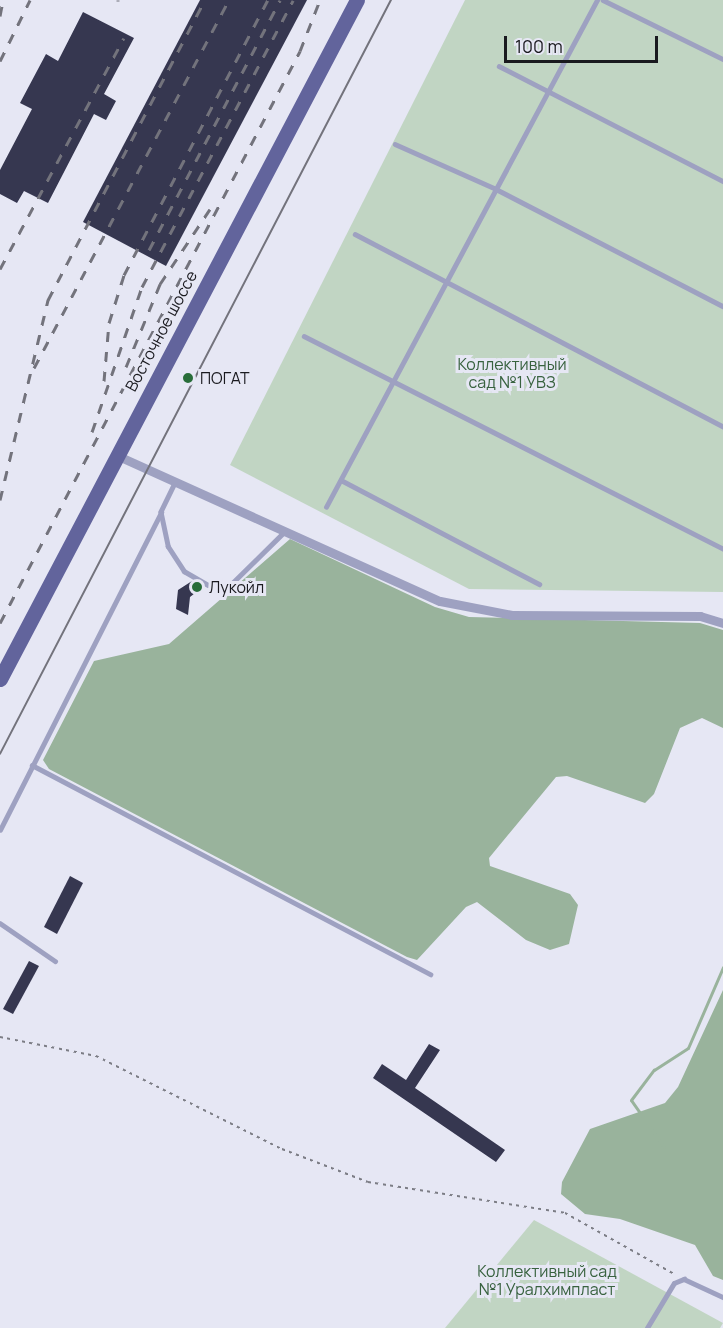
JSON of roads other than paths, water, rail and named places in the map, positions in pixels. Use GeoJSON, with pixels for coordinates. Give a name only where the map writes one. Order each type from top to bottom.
{"type":"FeatureCollection","features":[{"type":"Feature","properties":{"kind":"main road","name":"Восточное шоссе"},"geometry":{"type":"LineString","coordinates":[[0,679],[357,0]]}},
{"type":"Feature","properties":{"kind":"street"},"geometry":{"type":"LineString","coordinates":[[116,455],[286,529],[440,601],[476,611],[700,616],[723,623]]}},
{"type":"Feature","properties":{"kind":"lane"},"geometry":{"type":"LineString","coordinates":[[326,507],[597,0]]}},
{"type":"Feature","properties":{"kind":"lane"},"geometry":{"type":"LineString","coordinates":[[603,0],[723,59]]}},
{"type":"Feature","properties":{"kind":"lane"},"geometry":{"type":"LineString","coordinates":[[499,66],[723,181]]}},
{"type":"Feature","properties":{"kind":"lane"},"geometry":{"type":"LineString","coordinates":[[395,144],[496,189],[723,306]]}},
{"type":"Feature","properties":{"kind":"lane"},"geometry":{"type":"LineString","coordinates":[[355,234],[723,426]]}},
{"type":"Feature","properties":{"kind":"lane"},"geometry":{"type":"LineString","coordinates":[[304,336],[395,379],[723,549]]}},
{"type":"Feature","properties":{"kind":"lane"},"geometry":{"type":"LineString","coordinates":[[341,480],[539,584]]}},
{"type":"Feature","properties":{"kind":"lane"},"geometry":{"type":"LineString","coordinates":[[0,830],[176,481]]}},
{"type":"Feature","properties":{"kind":"lane"},"geometry":{"type":"LineString","coordinates":[[161,512],[168,546],[184,571],[222,593],[286,529]]}},
{"type":"Feature","properties":{"kind":"lane"},"geometry":{"type":"LineString","coordinates":[[32,765],[430,974]]}},
{"type":"Feature","properties":{"kind":"lane"},"geometry":{"type":"LineString","coordinates":[[0,923],[55,961]]}},
{"type":"Feature","properties":{"kind":"lane"},"geometry":{"type":"LineString","coordinates":[[647,1328],[674,1283],[684,1279],[723,1297]]}},
{"type":"Feature","properties":{"kind":"waterway"},"geometry":{"type":"LineString","coordinates":[[664,1147],[631,1100],[654,1070],[688,1048],[723,967]]}},
{"type":"Feature","properties":{"kind":"tram line"},"geometry":{"type":"LineString","coordinates":[[0,754],[391,0]]}},
{"type":"Feature","properties":{"kind":"railway"},"geometry":{"type":"LineString","coordinates":[[0,16],[3,0]]}},
{"type":"Feature","properties":{"kind":"railway"},"geometry":{"type":"LineString","coordinates":[[0,61],[30,0]]}},
{"type":"Feature","properties":{"kind":"railway"},"geometry":{"type":"LineString","coordinates":[[0,500],[48,300],[205,0]]}},
{"type":"Feature","properties":{"kind":"railway"},"geometry":{"type":"LineString","coordinates":[[34,368],[229,0]]}},
{"type":"Feature","properties":{"kind":"railway"},"geometry":{"type":"LineString","coordinates":[[104,381],[109,323],[124,275],[268,0]]}},
{"type":"Feature","properties":{"kind":"railway"},"geometry":{"type":"LineString","coordinates":[[149,250],[280,0]]}},
{"type":"Feature","properties":{"kind":"railway"},"geometry":{"type":"LineString","coordinates":[[92,432],[142,287],[293,0]]}},
{"type":"Feature","properties":{"kind":"railway"},"geometry":{"type":"LineString","coordinates":[[0,623],[300,51],[320,0]]}},
{"type":"Feature","properties":{"kind":"railway"},"geometry":{"type":"LineString","coordinates":[[0,269],[124,38]]}},
{"type":"Feature","properties":{"kind":"railway"},"geometry":{"type":"LineString","coordinates":[[126,367],[160,284],[210,209]]}},
{"type":"Feature","properties":{"kind":"place","name":"ПОГАТ"},"geometry":{"type":"Point","coordinates":[188,378]}},
{"type":"Feature","properties":{"kind":"place","name":"Лукойл"},"geometry":{"type":"Point","coordinates":[197,587]}},
{"type":"Feature","properties":{"kind":"park label","name":"Коллективный сад №1 УВЗ"},"geometry":{"type":"Point","coordinates":[512,373]}},
{"type":"Feature","properties":{"kind":"park label","name":"Коллективный сад №1 Уралхимпласт"},"geometry":{"type":"Point","coordinates":[547,1280]}}]}
